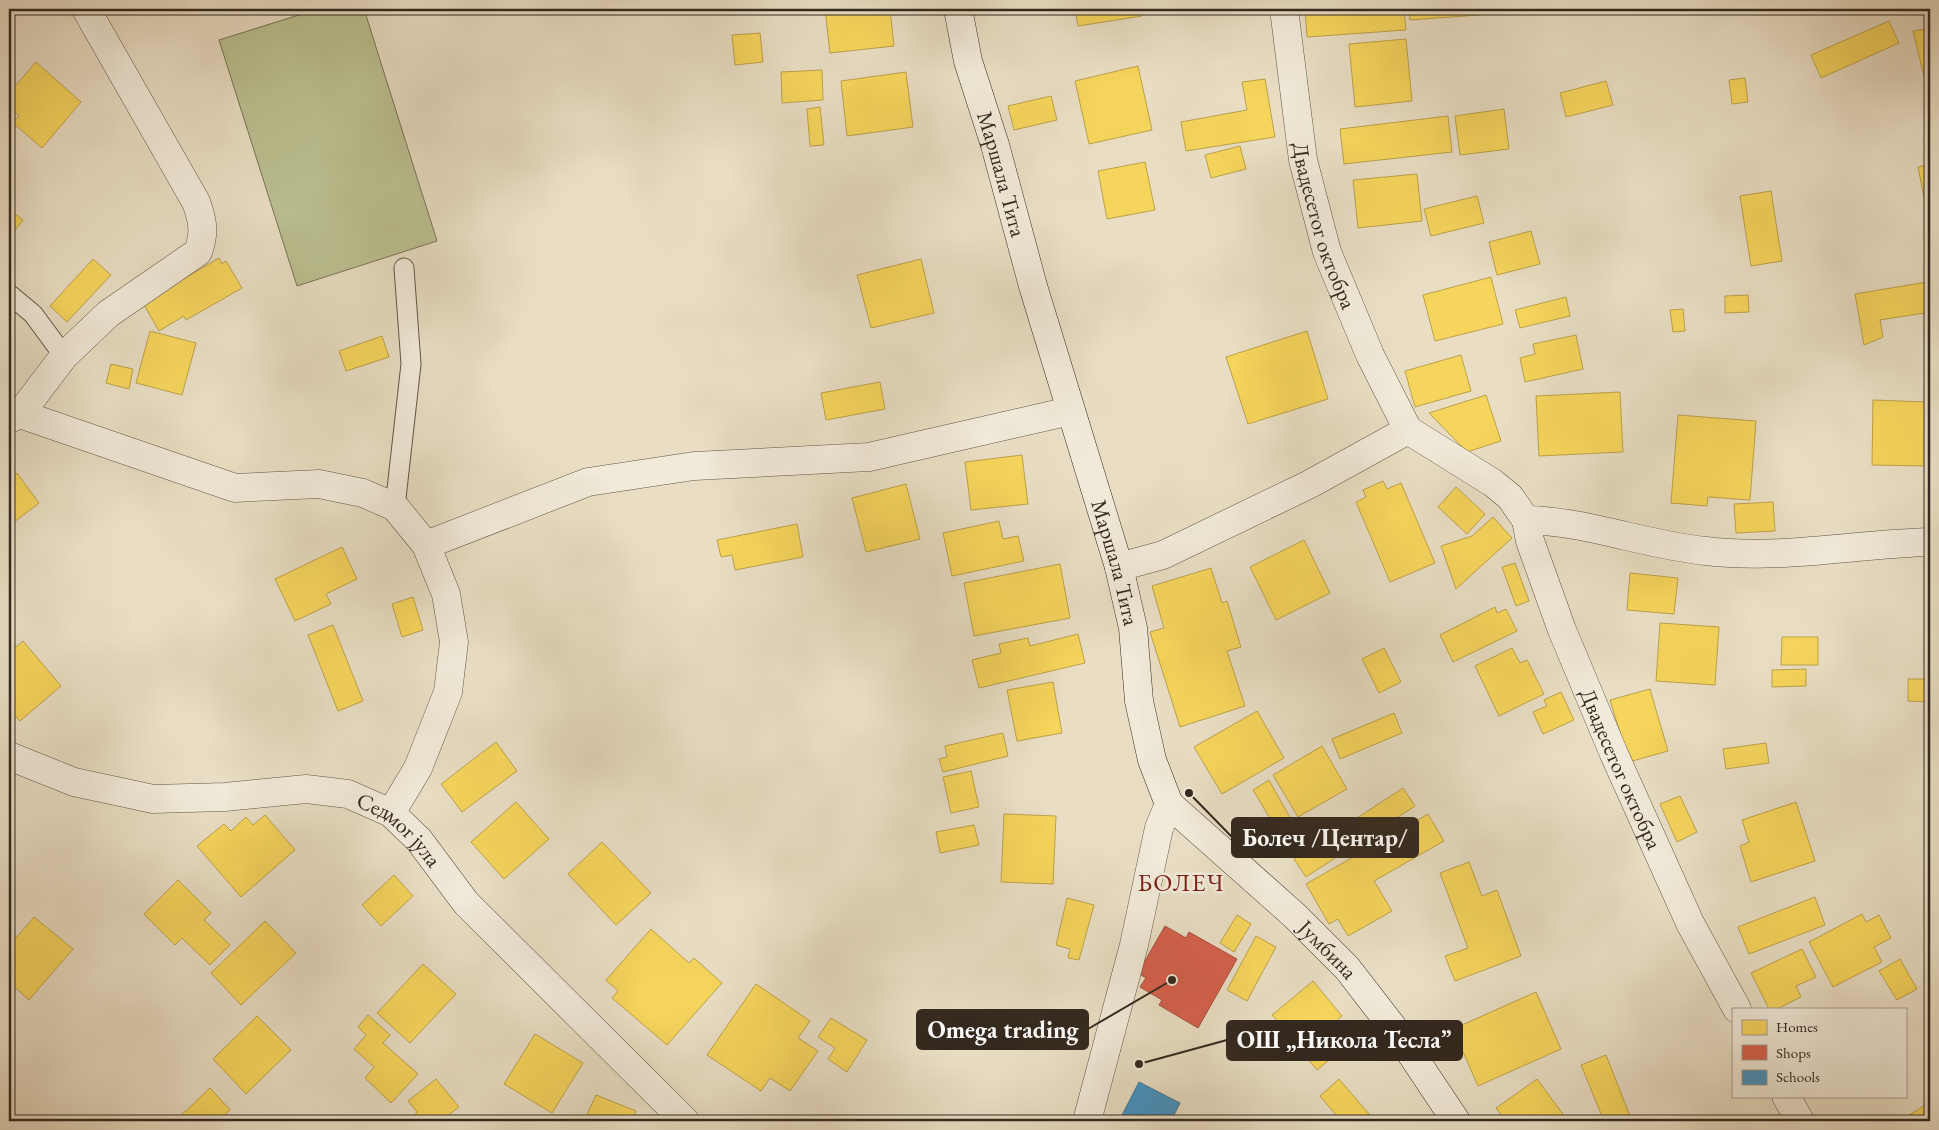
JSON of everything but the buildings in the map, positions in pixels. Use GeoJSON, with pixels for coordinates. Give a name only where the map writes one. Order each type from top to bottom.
{"type":"FeatureCollection","features":[{"type":"Feature","properties":{"kind":"street"},"geometry":{"type":"LineString","coordinates":[[86,9],[196,202],[204,224],[204,231],[198,252],[108,314],[64,356],[14,416],[235,488],[319,484],[363,493],[395,507],[426,545],[446,594],[454,642],[448,692],[418,768],[391,812]]}},
{"type":"Feature","properties":{"kind":"street","name":"Маршала Тита"},"geometry":{"type":"LineString","coordinates":[[958,9],[968,61],[995,146],[1033,286],[1070,411],[1119,567],[1133,628],[1141,711],[1152,760],[1169,804]]}},
{"type":"Feature","properties":{"kind":"street","name":"Двадесетог октобра"},"geometry":{"type":"LineString","coordinates":[[1284,9],[1303,160],[1327,252],[1370,355],[1408,430],[1493,483],[1510,497],[1526,520],[1530,541],[1562,630],[1614,754],[1690,923],[1736,1008]]}},
{"type":"Feature","properties":{"kind":"street"},"geometry":{"type":"LineString","coordinates":[[426,545],[588,482],[694,466],[869,457],[1070,411]]}},
{"type":"Feature","properties":{"kind":"street"},"geometry":{"type":"LineString","coordinates":[[1119,567],[1163,555],[1310,484],[1408,430]]}},
{"type":"Feature","properties":{"kind":"street"},"geometry":{"type":"LineString","coordinates":[[1526,520],[1553,520],[1659,544],[1705,551],[1758,555],[1930,542]]}},
{"type":"Feature","properties":{"kind":"street","name":"Седмог јула"},"geometry":{"type":"LineString","coordinates":[[9,756],[74,782],[153,799],[225,797],[306,789],[348,794],[391,812],[419,840],[466,903],[685,1121]]}},
{"type":"Feature","properties":{"kind":"street"},"geometry":{"type":"LineString","coordinates":[[1087,1121],[1134,945],[1159,828],[1169,804]]}},
{"type":"Feature","properties":{"kind":"street","name":"Јумбина"},"geometry":{"type":"LineString","coordinates":[[1169,804],[1294,915],[1347,968],[1398,1034],[1456,1121]]}},
{"type":"Feature","properties":{"kind":"street"},"geometry":{"type":"LineString","coordinates":[[1787,1098],[1800,1121]]}},
{"type":"Feature","properties":{"kind":"lane"},"geometry":{"type":"LineString","coordinates":[[395,507],[411,364],[404,268]]}},
{"type":"Feature","properties":{"kind":"lane"},"geometry":{"type":"LineString","coordinates":[[9,294],[33,314],[64,356]]}},
{"type":"Feature","properties":{"kind":"green space"},"geometry":{"type":"Polygon","coordinates":[[[318,9],[364,9],[437,241],[297,286],[219,40],[318,9]]]}},
{"type":"Feature","properties":{"kind":"place","name":"Болеч /Центар/"},"geometry":{"type":"Point","coordinates":[1189,793]}},
{"type":"Feature","properties":{"kind":"place","name":"Omega trading"},"geometry":{"type":"Point","coordinates":[1172,980]}},
{"type":"Feature","properties":{"kind":"place","name":"ОШ „Никола Тесла”"},"geometry":{"type":"Point","coordinates":[1139,1064]}},
{"type":"Feature","properties":{"kind":"district","name":"БОЛЕЧ"},"geometry":{"type":"Point","coordinates":[1181,882]}}]}
